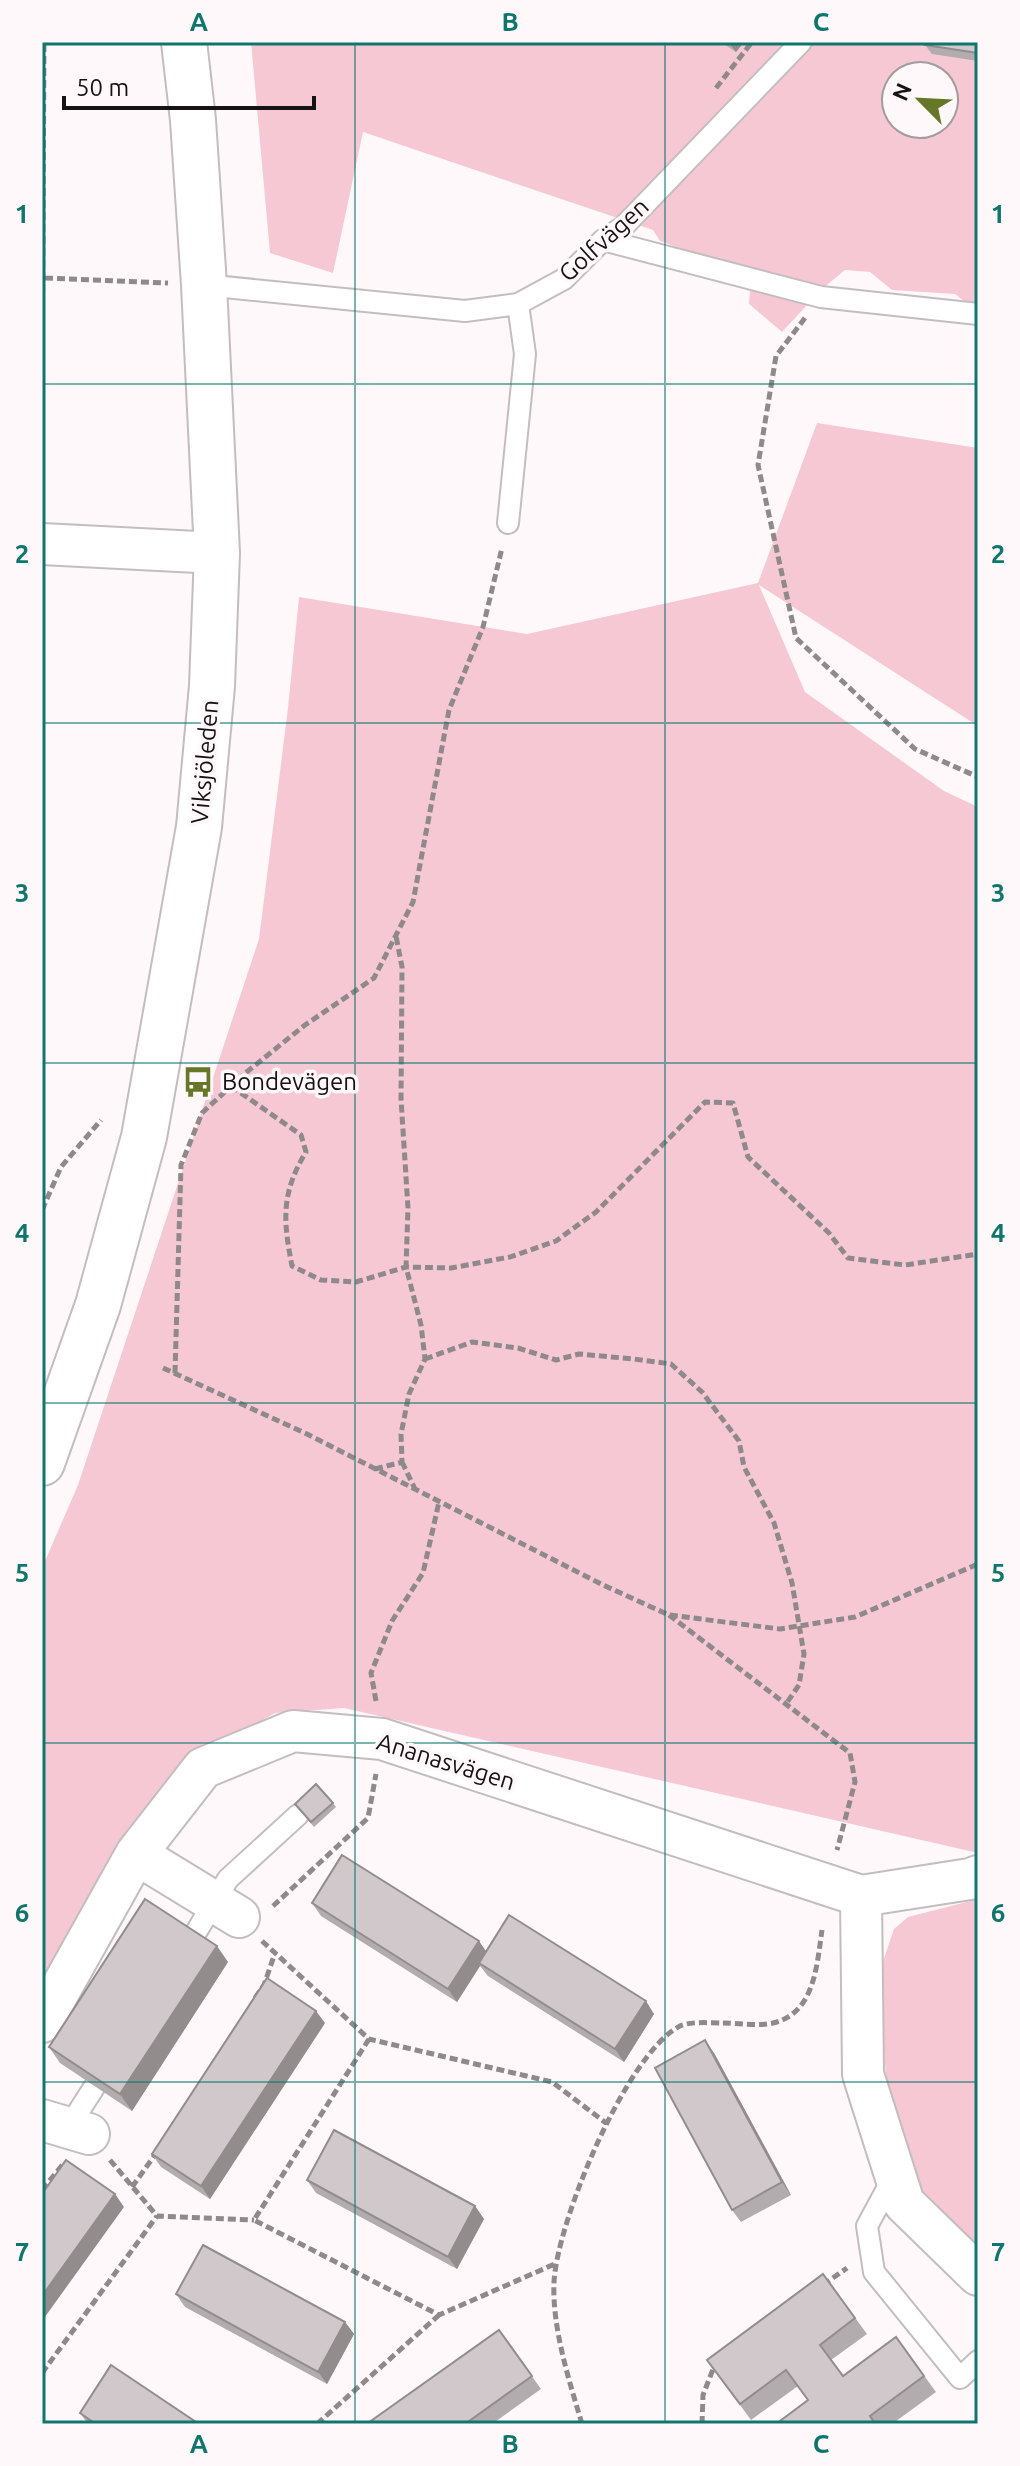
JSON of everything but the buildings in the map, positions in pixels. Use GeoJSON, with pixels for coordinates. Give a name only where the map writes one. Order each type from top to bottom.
{"type":"FeatureCollection","features":[{"type":"Feature","properties":{"kind":"main road","name":"Viksjöleden"},"geometry":{"type":"LineString","coordinates":[[42,1463],[98,1305],[144,1137],[199,827],[212,686],[217,553],[204,285],[193,120],[184,42]]}},
{"type":"Feature","properties":{"kind":"street"},"geometry":{"type":"LineString","coordinates":[[42,544],[217,553]]}},
{"type":"Feature","properties":{"kind":"street","name":"Ananasvägen"},"geometry":{"type":"LineString","coordinates":[[42,2022],[136,1854],[203,1768],[293,1731],[382,1739],[844,1891],[978,1876]]}},
{"type":"Feature","properties":{"kind":"street"},"geometry":{"type":"LineString","coordinates":[[136,1854],[246,1917]]}},
{"type":"Feature","properties":{"kind":"street"},"geometry":{"type":"LineString","coordinates":[[844,1891],[863,2074],[904,2203],[978,2275]]}},
{"type":"Feature","properties":{"kind":"lane","name":"Golfvägen"},"geometry":{"type":"LineString","coordinates":[[204,285],[465,311],[518,304],[564,279],[603,240],[623,227],[801,42]]}},
{"type":"Feature","properties":{"kind":"lane"},"geometry":{"type":"LineString","coordinates":[[603,240],[821,297],[978,314]]}},
{"type":"Feature","properties":{"kind":"lane"},"geometry":{"type":"LineString","coordinates":[[508,523],[525,354],[518,304]]}},
{"type":"Feature","properties":{"kind":"lane"},"geometry":{"type":"LineString","coordinates":[[186,1947],[246,1917],[228,1879],[298,1815]]}},
{"type":"Feature","properties":{"kind":"lane"},"geometry":{"type":"LineString","coordinates":[[66,2127],[119,2049]]}},
{"type":"Feature","properties":{"kind":"lane"},"geometry":{"type":"LineString","coordinates":[[895,2174],[867,2226],[874,2272],[960,2378],[978,2361]]}},
{"type":"Feature","properties":{"kind":"path"},"geometry":{"type":"LineString","coordinates":[[42,388],[44,42]]}},
{"type":"Feature","properties":{"kind":"path"},"geometry":{"type":"LineString","coordinates":[[45,278],[204,285]]}},
{"type":"Feature","properties":{"kind":"path"},"geometry":{"type":"LineString","coordinates":[[821,297],[776,356],[758,465],[796,638],[915,749],[978,777]]}},
{"type":"Feature","properties":{"kind":"path"},"geometry":{"type":"LineString","coordinates":[[175,1373],[181,1165],[202,1113],[305,1025],[374,978],[396,936],[413,902],[449,710],[483,627],[508,523]]}},
{"type":"Feature","properties":{"kind":"path"},"geometry":{"type":"LineString","coordinates":[[396,936],[402,967],[401,1099],[408,1208],[406,1267],[421,1325],[425,1359],[409,1394],[401,1434],[402,1462],[416,1490]]}},
{"type":"Feature","properties":{"kind":"path"},"geometry":{"type":"LineString","coordinates":[[231,1086],[301,1135],[306,1152],[293,1174],[284,1225],[292,1266],[321,1280],[356,1282],[406,1267],[451,1268],[510,1257],[556,1241],[596,1212],[705,1102],[733,1103],[748,1157],[829,1233],[848,1258],[905,1265],[978,1254]]}},
{"type":"Feature","properties":{"kind":"path"},"geometry":{"type":"LineString","coordinates":[[42,1210],[61,1167],[101,1120]]}},
{"type":"Feature","properties":{"kind":"path"},"geometry":{"type":"LineString","coordinates":[[425,1359],[472,1342],[518,1348],[556,1360],[579,1354],[671,1364],[702,1392],[739,1441],[744,1467],[774,1523],[792,1583],[804,1654],[799,1685],[786,1704]]}},
{"type":"Feature","properties":{"kind":"path"},"geometry":{"type":"LineString","coordinates":[[163,1368],[307,1434],[603,1585],[669,1615],[850,1753],[855,1782],[844,1891],[816,1976],[797,2012],[775,2023],[681,2025],[647,2056],[606,2123],[568,2213],[554,2281],[562,2354],[582,2424]]}},
{"type":"Feature","properties":{"kind":"path"},"geometry":{"type":"LineString","coordinates":[[374,1469],[402,1462]]}},
{"type":"Feature","properties":{"kind":"path"},"geometry":{"type":"LineString","coordinates":[[439,1502],[423,1573],[392,1621],[371,1673],[382,1739],[368,1818],[246,1917],[275,1953],[369,2039],[552,2082],[606,2123]]}},
{"type":"Feature","properties":{"kind":"path"},"geometry":{"type":"LineString","coordinates":[[669,1615],[780,1629],[855,1617],[978,1564]]}},
{"type":"Feature","properties":{"kind":"path"},"geometry":{"type":"LineString","coordinates":[[253,2002],[264,1985],[275,1953]]}},
{"type":"Feature","properties":{"kind":"path"},"geometry":{"type":"LineString","coordinates":[[254,2220],[369,2039]]}},
{"type":"Feature","properties":{"kind":"path"},"geometry":{"type":"LineString","coordinates":[[66,2127],[132,2187],[157,2216],[254,2220],[439,2315]]}},
{"type":"Feature","properties":{"kind":"path"},"geometry":{"type":"LineString","coordinates":[[132,2187],[158,2150]]}},
{"type":"Feature","properties":{"kind":"path"},"geometry":{"type":"LineString","coordinates":[[42,2373],[157,2216]]}},
{"type":"Feature","properties":{"kind":"path"},"geometry":{"type":"LineString","coordinates":[[822,2286],[871,2251]]}},
{"type":"Feature","properties":{"kind":"path"},"geometry":{"type":"LineString","coordinates":[[317,2424],[439,2315],[558,2263]]}},
{"type":"Feature","properties":{"kind":"path"},"geometry":{"type":"LineString","coordinates":[[702,2424],[703,2395],[713,2366],[725,2357]]}},
{"type":"Feature","properties":{"kind":"shaded area"},"geometry":{"type":"Polygon","coordinates":[[[251,42],[978,42],[978,312],[955,294],[892,290],[870,272],[845,270],[822,289],[782,332],[749,304],[751,274],[660,241],[653,230],[363,132],[333,273],[270,253],[251,42]]]}},
{"type":"Feature","properties":{"kind":"shaded area"},"geometry":{"type":"Polygon","coordinates":[[[817,423],[978,448],[978,726],[759,585],[805,692],[944,791],[978,807],[978,1853],[344,1708],[275,1713],[206,1752],[42,1981],[42,1568],[78,1485],[259,939],[299,597],[527,634],[758,583],[817,423]]]}},
{"type":"Feature","properties":{"kind":"shaded area"},"geometry":{"type":"Polygon","coordinates":[[[978,1899],[978,2256],[927,2202],[888,2110],[879,1973],[894,1929],[908,1917],[978,1899]]]}},
{"type":"Feature","properties":{"kind":"place","name":"Bondevägen"},"geometry":{"type":"Point","coordinates":[198,1082]}}]}
